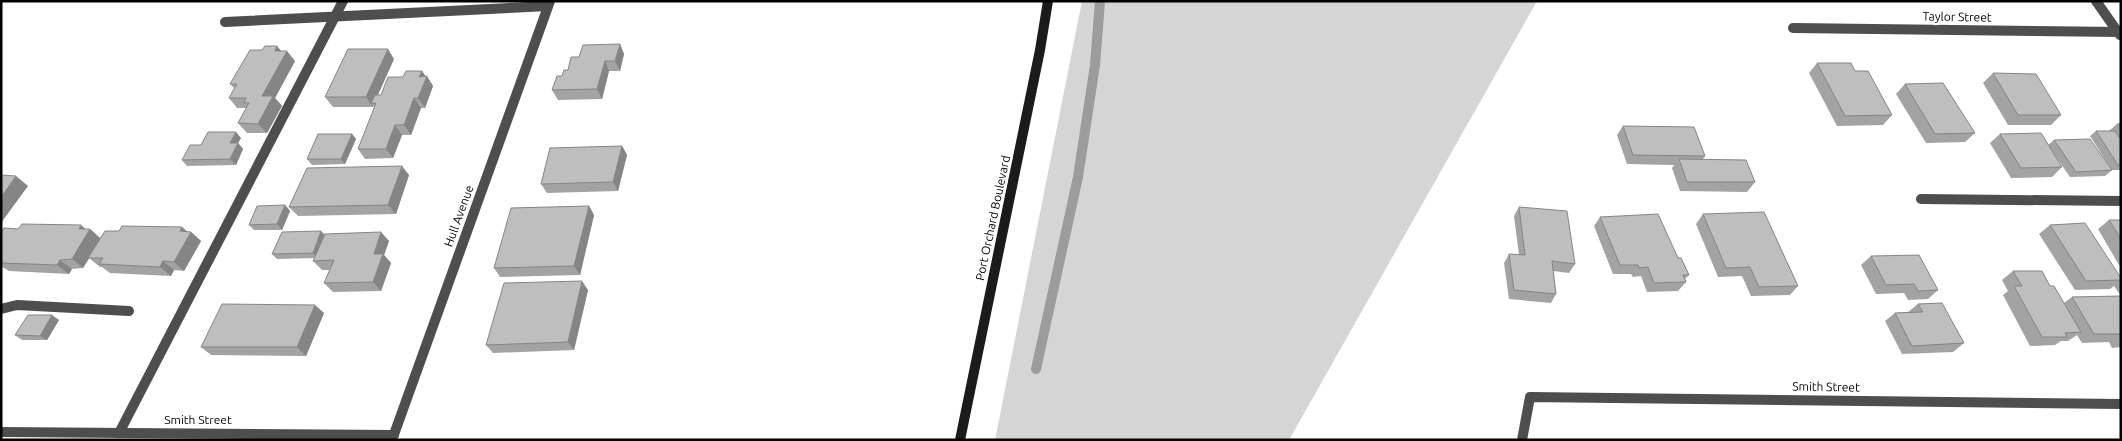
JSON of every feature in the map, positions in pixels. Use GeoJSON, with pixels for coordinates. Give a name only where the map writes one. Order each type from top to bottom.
{"type":"FeatureCollection","features":[{"type":"Feature","properties":{"kind":"main road","name":"Port Orchard Boulevard"},"geometry":{"type":"LineString","coordinates":[[960,440],[1040,50],[1048,1]]}},
{"type":"Feature","properties":{"kind":"street"},"geometry":{"type":"LineString","coordinates":[[124,435],[343,1]]}},
{"type":"Feature","properties":{"kind":"street"},"geometry":{"type":"LineString","coordinates":[[2096,1],[2120,33]]}},
{"type":"Feature","properties":{"kind":"street"},"geometry":{"type":"LineString","coordinates":[[225,22],[549,4]]}},
{"type":"Feature","properties":{"kind":"street","name":"Hull Avenue"},"geometry":{"type":"LineString","coordinates":[[393,437],[549,4]]}},
{"type":"Feature","properties":{"kind":"street","name":"Taylor Street"},"geometry":{"type":"LineString","coordinates":[[1793,28],[2120,33]]}},
{"type":"Feature","properties":{"kind":"street"},"geometry":{"type":"LineString","coordinates":[[1921,199],[2121,201]]}},
{"type":"Feature","properties":{"kind":"street"},"geometry":{"type":"LineString","coordinates":[[1,310],[17,305],[129,311]]}},
{"type":"Feature","properties":{"kind":"street","name":"Smith Street"},"geometry":{"type":"LineString","coordinates":[[1522,440],[1530,398],[2121,404]]}},
{"type":"Feature","properties":{"kind":"street","name":"Smith Street"},"geometry":{"type":"LineString","coordinates":[[1,432],[393,437]]}},
{"type":"Feature","properties":{"kind":"shaded area"},"geometry":{"type":"Polygon","coordinates":[[[1082,1],[1537,1],[1289,440],[995,440],[1082,1]]]}},
{"type":"Feature","properties":{"kind":"building"},"geometry":{"type":"Polygon","coordinates":[[[620,44],[615,61],[605,61],[597,89],[552,90],[557,76],[562,76],[564,70],[568,70],[571,57],[579,57],[583,45],[620,44]]]}},
{"type":"Feature","properties":{"kind":"building"},"geometry":{"type":"Polygon","coordinates":[[[265,46],[277,46],[275,51],[287,51],[262,96],[273,96],[258,124],[238,123],[249,103],[244,103],[246,98],[229,98],[237,84],[230,84],[250,50],[262,50],[265,46]]]}},
{"type":"Feature","properties":{"kind":"building"},"geometry":{"type":"Polygon","coordinates":[[[348,49],[388,49],[366,97],[325,97],[348,49]]]}},
{"type":"Feature","properties":{"kind":"building"},"geometry":{"type":"Polygon","coordinates":[[[1817,63],[1851,63],[1855,71],[1868,71],[1892,115],[1845,116],[1817,63]]]}},
{"type":"Feature","properties":{"kind":"building"},"geometry":{"type":"Polygon","coordinates":[[[406,71],[422,71],[419,77],[427,76],[418,98],[414,98],[404,125],[395,125],[386,149],[358,149],[376,103],[371,103],[375,95],[381,95],[388,77],[403,77],[406,71]]]}},
{"type":"Feature","properties":{"kind":"building"},"geometry":{"type":"Polygon","coordinates":[[[1993,73],[2036,74],[2061,115],[2018,115],[1993,73]]]}},
{"type":"Feature","properties":{"kind":"building"},"geometry":{"type":"Polygon","coordinates":[[[1943,83],[1975,133],[1935,134],[1905,84],[1943,83]]]}},
{"type":"Feature","properties":{"kind":"building"},"geometry":{"type":"Polygon","coordinates":[[[1623,126],[1694,127],[1705,156],[1633,155],[1623,126]]]}},
{"type":"Feature","properties":{"kind":"building"},"geometry":{"type":"Polygon","coordinates":[[[2096,131],[2115,131],[2121,140],[2121,165],[2118,165],[2096,131]]]}},
{"type":"Feature","properties":{"kind":"building"},"geometry":{"type":"Polygon","coordinates":[[[208,132],[236,132],[230,143],[238,143],[230,159],[182,160],[190,145],[201,145],[208,132]]]}},
{"type":"Feature","properties":{"kind":"building"},"geometry":{"type":"Polygon","coordinates":[[[2041,133],[2062,167],[2021,168],[2000,134],[2041,133]]]}},
{"type":"Feature","properties":{"kind":"building"},"geometry":{"type":"Polygon","coordinates":[[[318,134],[352,134],[341,159],[307,159],[318,134]]]}},
{"type":"Feature","properties":{"kind":"building"},"geometry":{"type":"Polygon","coordinates":[[[2090,139],[2112,170],[2076,172],[2054,140],[2090,139]]]}},
{"type":"Feature","properties":{"kind":"building"},"geometry":{"type":"Polygon","coordinates":[[[622,146],[613,182],[541,184],[550,148],[622,146]]]}},
{"type":"Feature","properties":{"kind":"building"},"geometry":{"type":"Polygon","coordinates":[[[1679,159],[1746,160],[1755,182],[1687,182],[1679,159]]]}},
{"type":"Feature","properties":{"kind":"building"},"geometry":{"type":"Polygon","coordinates":[[[402,166],[388,205],[289,207],[307,168],[402,166]]]}},
{"type":"Feature","properties":{"kind":"building"},"geometry":{"type":"Polygon","coordinates":[[[1,175],[16,176],[1,197],[1,175]]]}},
{"type":"Feature","properties":{"kind":"building"},"geometry":{"type":"Polygon","coordinates":[[[285,205],[277,224],[249,225],[257,206],[285,205]]]}},
{"type":"Feature","properties":{"kind":"building"},"geometry":{"type":"Polygon","coordinates":[[[589,206],[574,266],[494,268],[511,208],[589,206]]]}},
{"type":"Feature","properties":{"kind":"building"},"geometry":{"type":"Polygon","coordinates":[[[1519,207],[1567,211],[1575,264],[1552,261],[1556,294],[1514,290],[1509,254],[1525,255],[1519,207]]]}},
{"type":"Feature","properties":{"kind":"building"},"geometry":{"type":"Polygon","coordinates":[[[1764,212],[1798,286],[1759,287],[1750,267],[1726,268],[1703,214],[1764,212]]]}},
{"type":"Feature","properties":{"kind":"building"},"geometry":{"type":"Polygon","coordinates":[[[1658,214],[1678,258],[1681,258],[1689,275],[1683,275],[1686,282],[1654,283],[1648,267],[1639,268],[1638,265],[1620,265],[1600,217],[1658,214]]]}},
{"type":"Feature","properties":{"kind":"building"},"geometry":{"type":"Polygon","coordinates":[[[2109,220],[2121,220],[2121,239],[2109,220]]]}},
{"type":"Feature","properties":{"kind":"building"},"geometry":{"type":"Polygon","coordinates":[[[2085,223],[2121,280],[2086,281],[2050,225],[2085,223]]]}},
{"type":"Feature","properties":{"kind":"building"},"geometry":{"type":"Polygon","coordinates":[[[22,224],[81,225],[79,229],[90,229],[72,259],[60,260],[57,265],[1,263],[1,233],[4,228],[18,229],[22,224]]]}},
{"type":"Feature","properties":{"kind":"building"},"geometry":{"type":"Polygon","coordinates":[[[122,226],[182,227],[180,231],[191,232],[174,262],[163,261],[160,267],[99,264],[103,258],[88,258],[105,231],[119,231],[122,226]]]}},
{"type":"Feature","properties":{"kind":"building"},"geometry":{"type":"Polygon","coordinates":[[[321,231],[313,253],[272,254],[282,232],[321,231]]]}},
{"type":"Feature","properties":{"kind":"building"},"geometry":{"type":"Polygon","coordinates":[[[381,232],[374,254],[383,254],[373,282],[324,283],[334,260],[313,261],[325,234],[381,232]]]}},
{"type":"Feature","properties":{"kind":"building"},"geometry":{"type":"Polygon","coordinates":[[[1919,255],[1938,290],[1918,291],[1914,284],[1886,285],[1871,256],[1919,255]]]}},
{"type":"Feature","properties":{"kind":"building"},"geometry":{"type":"Polygon","coordinates":[[[2013,271],[2042,271],[2050,286],[2054,286],[2081,332],[2065,333],[2067,337],[2042,337],[2014,286],[2022,286],[2013,271]]]}},
{"type":"Feature","properties":{"kind":"building"},"geometry":{"type":"Polygon","coordinates":[[[582,281],[568,342],[486,345],[504,283],[582,281]]]}},
{"type":"Feature","properties":{"kind":"building"},"geometry":{"type":"Polygon","coordinates":[[[2121,296],[2121,334],[2094,334],[2072,297],[2121,296]]]}},
{"type":"Feature","properties":{"kind":"building"},"geometry":{"type":"Polygon","coordinates":[[[1942,303],[1964,343],[1912,346],[1895,313],[1923,312],[1918,304],[1942,303]]]}},
{"type":"Feature","properties":{"kind":"building"},"geometry":{"type":"Polygon","coordinates":[[[222,304],[315,305],[297,347],[201,347],[222,304]]]}},
{"type":"Feature","properties":{"kind":"building"},"geometry":{"type":"Polygon","coordinates":[[[28,315],[52,315],[40,336],[15,335],[28,315]]]}},
{"type":"Feature","properties":{"kind":"waterway"},"geometry":{"type":"LineString","coordinates":[[1036,369],[1078,177],[1095,65],[1100,1]]}}]}
